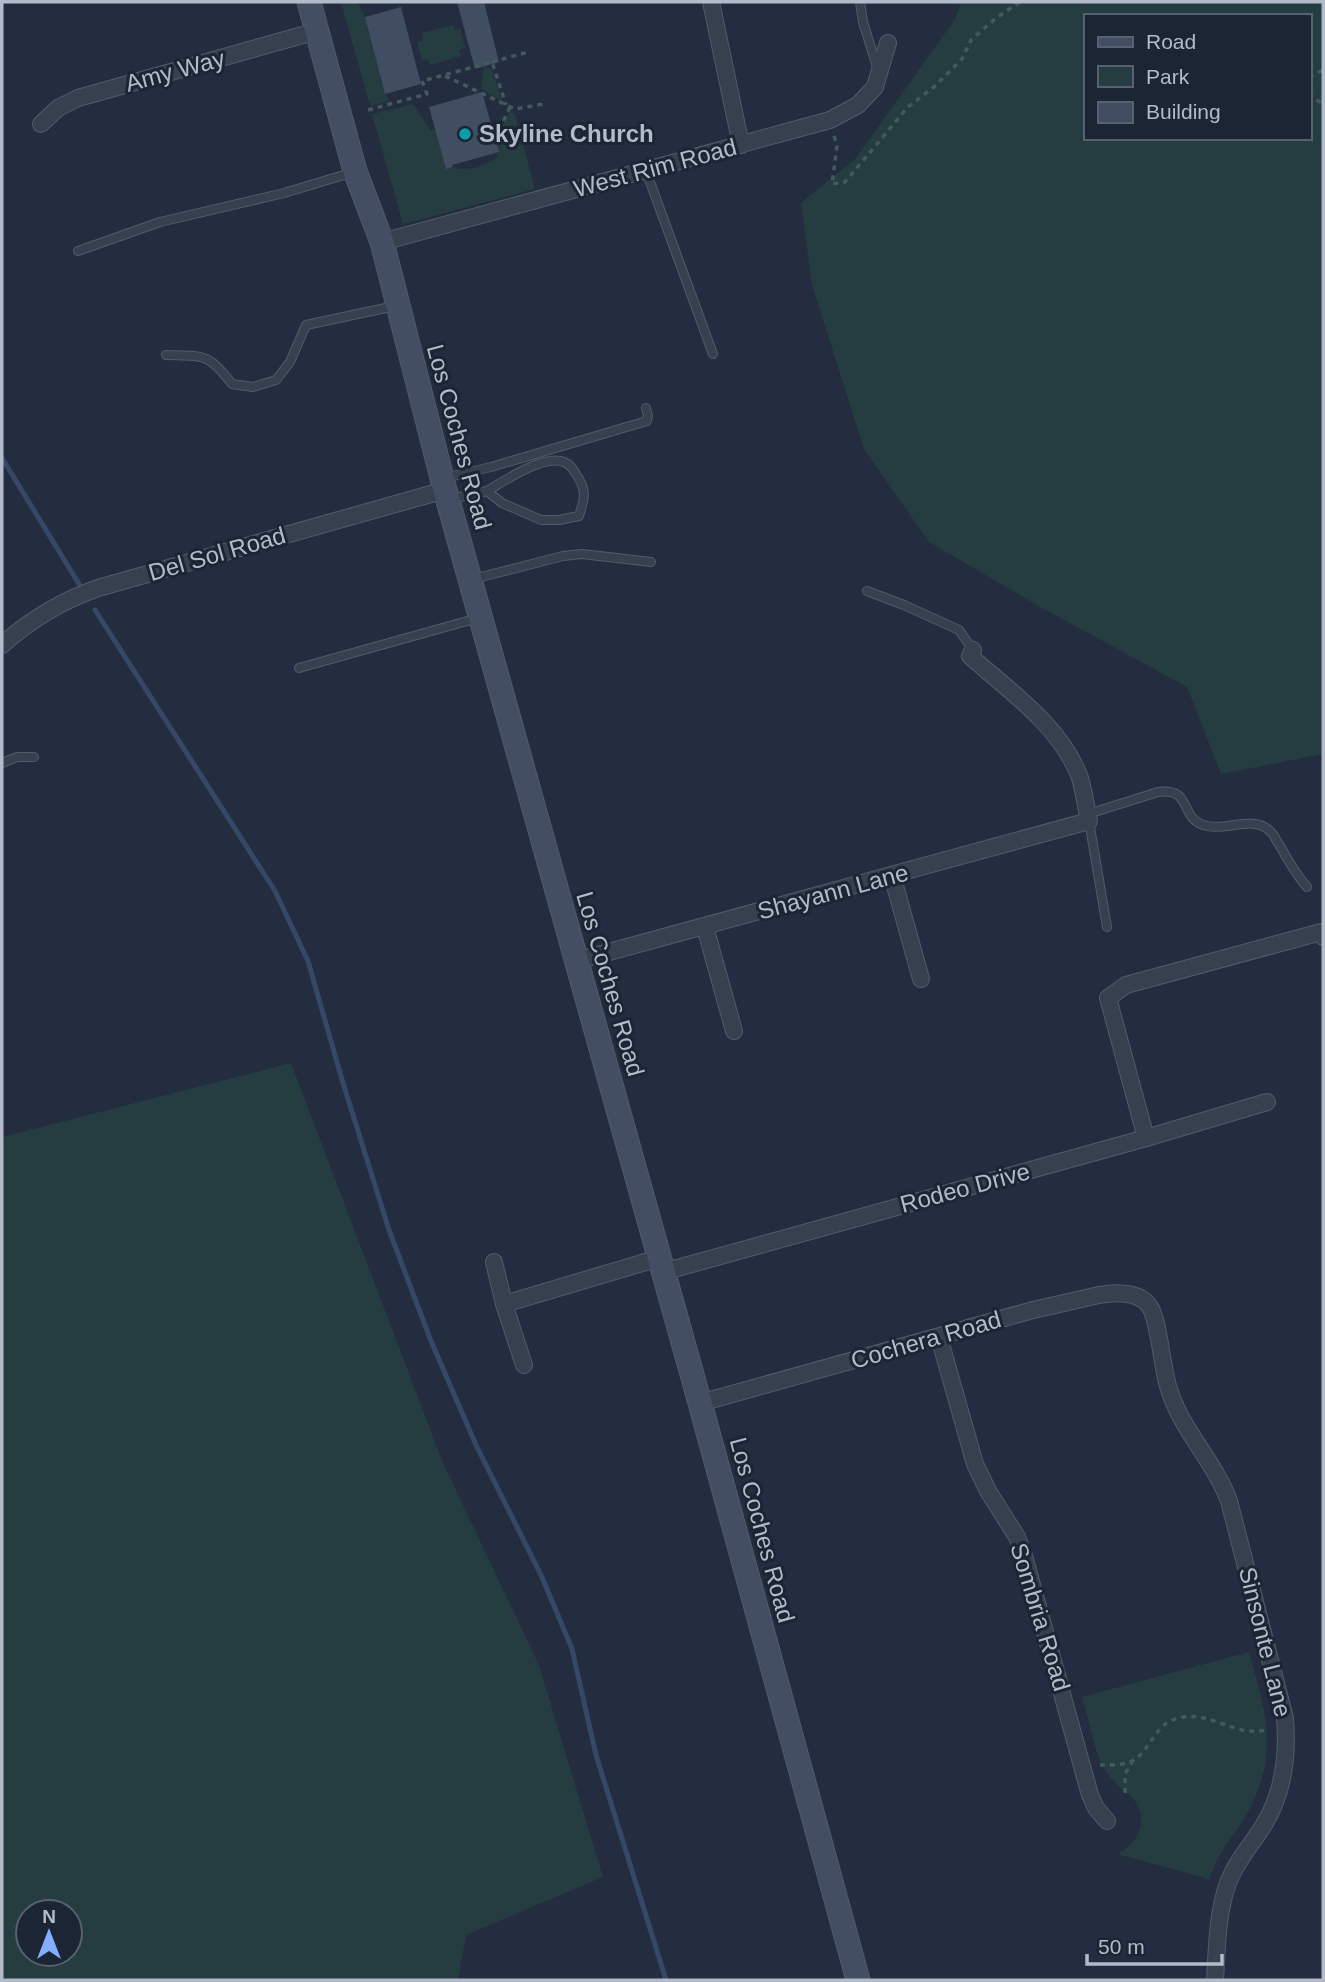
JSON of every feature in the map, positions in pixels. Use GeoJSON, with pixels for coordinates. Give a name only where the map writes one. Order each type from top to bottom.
{"type":"FeatureCollection","features":[{"type":"Feature","properties":{"kind":"main road","name":"Los Coches Road"},"geometry":{"type":"LineString","coordinates":[[309,2],[355,171],[382,242],[445,490],[858,1980]]}},
{"type":"Feature","properties":{"kind":"street"},"geometry":{"type":"LineString","coordinates":[[711,2],[741,145]]}},
{"type":"Feature","properties":{"kind":"street","name":"Amy Way"},"geometry":{"type":"LineString","coordinates":[[41,124],[58,108],[78,97],[317,31]]}},
{"type":"Feature","properties":{"kind":"street","name":"West Rim Road"},"geometry":{"type":"LineString","coordinates":[[382,242],[830,120],[858,105],[875,87],[888,43]]}},
{"type":"Feature","properties":{"kind":"street","name":"Del Sol Road"},"geometry":{"type":"LineString","coordinates":[[2,645],[44,612],[79,594],[445,490]]}},
{"type":"Feature","properties":{"kind":"street"},"geometry":{"type":"LineString","coordinates":[[973,650],[970,656],[1037,716],[1062,744],[1080,777],[1088,817]]}},
{"type":"Feature","properties":{"kind":"street","name":"Shayann Lane"},"geometry":{"type":"LineString","coordinates":[[576,961],[892,876],[1088,817]]}},
{"type":"Feature","properties":{"kind":"street"},"geometry":{"type":"LineString","coordinates":[[892,876],[921,979]]}},
{"type":"Feature","properties":{"kind":"street"},"geometry":{"type":"LineString","coordinates":[[705,927],[734,1031]]}},
{"type":"Feature","properties":{"kind":"street"},"geometry":{"type":"LineString","coordinates":[[1146,1138],[1108,998],[1126,985],[1321,932],[1323,937]]}},
{"type":"Feature","properties":{"kind":"street","name":"Rodeo Drive"},"geometry":{"type":"LineString","coordinates":[[504,1304],[1146,1138],[1268,1102]]}},
{"type":"Feature","properties":{"kind":"street"},"geometry":{"type":"LineString","coordinates":[[494,1262],[504,1304],[524,1365]]}},
{"type":"Feature","properties":{"kind":"street","name":"Cochera Road"},"geometry":{"type":"LineString","coordinates":[[700,1403],[1033,1310],[1107,1293],[1129,1294],[1143,1300],[1151,1308]]}},
{"type":"Feature","properties":{"kind":"street","name":"Sinsonte Lane"},"geometry":{"type":"LineString","coordinates":[[1151,1308],[1171,1396],[1184,1424],[1220,1478],[1229,1501],[1285,1718],[1286,1749],[1281,1783],[1265,1823],[1233,1873],[1226,1891],[1219,1922],[1215,1980]]}},
{"type":"Feature","properties":{"kind":"street","name":"Sombria Road"},"geometry":{"type":"LineString","coordinates":[[939,1337],[975,1464],[1023,1550],[1090,1795],[1107,1821]]}},
{"type":"Feature","properties":{"kind":"lane"},"geometry":{"type":"LineString","coordinates":[[860,2],[863,22],[879,73]]}},
{"type":"Feature","properties":{"kind":"lane"},"geometry":{"type":"LineString","coordinates":[[78,251],[160,222],[284,193],[355,171]]}},
{"type":"Feature","properties":{"kind":"lane"},"geometry":{"type":"LineString","coordinates":[[646,171],[713,354]]}},
{"type":"Feature","properties":{"kind":"lane"},"geometry":{"type":"LineString","coordinates":[[166,355],[198,355],[215,362],[232,384],[253,387],[275,380],[290,362],[306,326],[398,306]]}},
{"type":"Feature","properties":{"kind":"lane"},"geometry":{"type":"LineString","coordinates":[[445,490],[491,467],[647,421],[649,416],[646,408]]}},
{"type":"Feature","properties":{"kind":"lane"},"geometry":{"type":"LineString","coordinates":[[445,490],[487,491],[517,473],[545,463],[562,461],[571,467],[582,483],[585,499],[579,516],[541,520],[502,503],[487,491]]}},
{"type":"Feature","properties":{"kind":"lane"},"geometry":{"type":"LineString","coordinates":[[470,579],[563,556],[582,554],[651,562]]}},
{"type":"Feature","properties":{"kind":"lane"},"geometry":{"type":"LineString","coordinates":[[867,591],[959,630],[973,650]]}},
{"type":"Feature","properties":{"kind":"lane"},"geometry":{"type":"LineString","coordinates":[[299,668],[480,617]]}},
{"type":"Feature","properties":{"kind":"lane"},"geometry":{"type":"LineString","coordinates":[[2,763],[17,757],[34,757]]}},
{"type":"Feature","properties":{"kind":"lane"},"geometry":{"type":"LineString","coordinates":[[1107,927],[1088,817],[1168,790],[1176,792],[1191,818],[1205,826],[1224,827],[1252,823],[1271,832],[1307,887]]}},
{"type":"Feature","properties":{"kind":"path"},"geometry":{"type":"LineString","coordinates":[[830,120],[837,146],[832,184],[845,182],[908,107],[934,87],[962,59],[971,40],[1020,2]]}},
{"type":"Feature","properties":{"kind":"path"},"geometry":{"type":"LineString","coordinates":[[368,110],[427,94],[422,81],[528,52]]}},
{"type":"Feature","properties":{"kind":"path"},"geometry":{"type":"LineString","coordinates":[[492,62],[508,106],[495,139]]}},
{"type":"Feature","properties":{"kind":"path"},"geometry":{"type":"LineString","coordinates":[[443,75],[515,109],[543,104]]}},
{"type":"Feature","properties":{"kind":"path"},"geometry":{"type":"LineString","coordinates":[[1125,1793],[1126,1771],[1161,1728],[1170,1721],[1182,1717],[1199,1717],[1243,1730],[1269,1730]]}},
{"type":"Feature","properties":{"kind":"path"},"geometry":{"type":"LineString","coordinates":[[1100,1765],[1123,1764],[1136,1759]]}},
{"type":"Feature","properties":{"kind":"green space"},"geometry":{"type":"Polygon","coordinates":[[[341,2],[357,2],[365,17],[389,101],[370,106],[341,2]]]}},
{"type":"Feature","properties":{"kind":"green space"},"geometry":{"type":"Polygon","coordinates":[[[961,2],[1323,2],[1323,754],[1221,774],[1187,687],[1042,608],[929,542],[864,449],[812,285],[801,203],[856,158],[955,19],[961,2]]]}},
{"type":"Feature","properties":{"kind":"green space"},"geometry":{"type":"Polygon","coordinates":[[[453,25],[455,30],[460,29],[465,48],[459,50],[461,56],[430,65],[428,59],[422,61],[417,42],[423,41],[422,33],[453,25]]]}},
{"type":"Feature","properties":{"kind":"green space"},"geometry":{"type":"Polygon","coordinates":[[[484,66],[492,70],[502,101],[481,89],[484,66]]]}},
{"type":"Feature","properties":{"kind":"green space"},"geometry":{"type":"Polygon","coordinates":[[[413,104],[431,131],[435,129],[447,168],[457,169],[476,168],[498,157],[495,139],[510,111],[515,114],[535,189],[403,224],[372,114],[413,104]]]}},
{"type":"Feature","properties":{"kind":"green space"},"geometry":{"type":"Polygon","coordinates":[[[291,1063],[443,1463],[539,1665],[603,1877],[466,1935],[458,1980],[2,1980],[2,1137],[291,1063]]]}},
{"type":"Feature","properties":{"kind":"green space"},"geometry":{"type":"Polygon","coordinates":[[[1249,1652],[1265,1714],[1267,1752],[1264,1772],[1247,1814],[1221,1853],[1209,1879],[1121,1855],[1119,1853],[1132,1843],[1139,1832],[1139,1808],[1105,1770],[1094,1744],[1082,1697],[1249,1652]]]}},
{"type":"Feature","properties":{"kind":"building"},"geometry":{"type":"Polygon","coordinates":[[[457,2],[484,2],[499,62],[475,69],[457,2]]]}},
{"type":"Feature","properties":{"kind":"building"},"geometry":{"type":"Polygon","coordinates":[[[401,7],[421,84],[385,94],[365,17],[401,7]]]}},
{"type":"Feature","properties":{"kind":"building","name":"Skyline Church"},"geometry":{"type":"Polygon","coordinates":[[[482,92],[499,152],[446,169],[429,107],[482,92]]]}},
{"type":"Feature","properties":{"kind":"waterway"},"geometry":{"type":"LineString","coordinates":[[2,458],[79,584]]}},
{"type":"Feature","properties":{"kind":"waterway"},"geometry":{"type":"LineString","coordinates":[[95,610],[275,891],[308,961],[389,1230],[431,1341],[476,1445],[542,1577],[572,1649],[596,1755],[666,1980]]}},
{"type":"Feature","properties":{"kind":"place","name":"Skyline Church"},"geometry":{"type":"Point","coordinates":[465,134]}}]}
